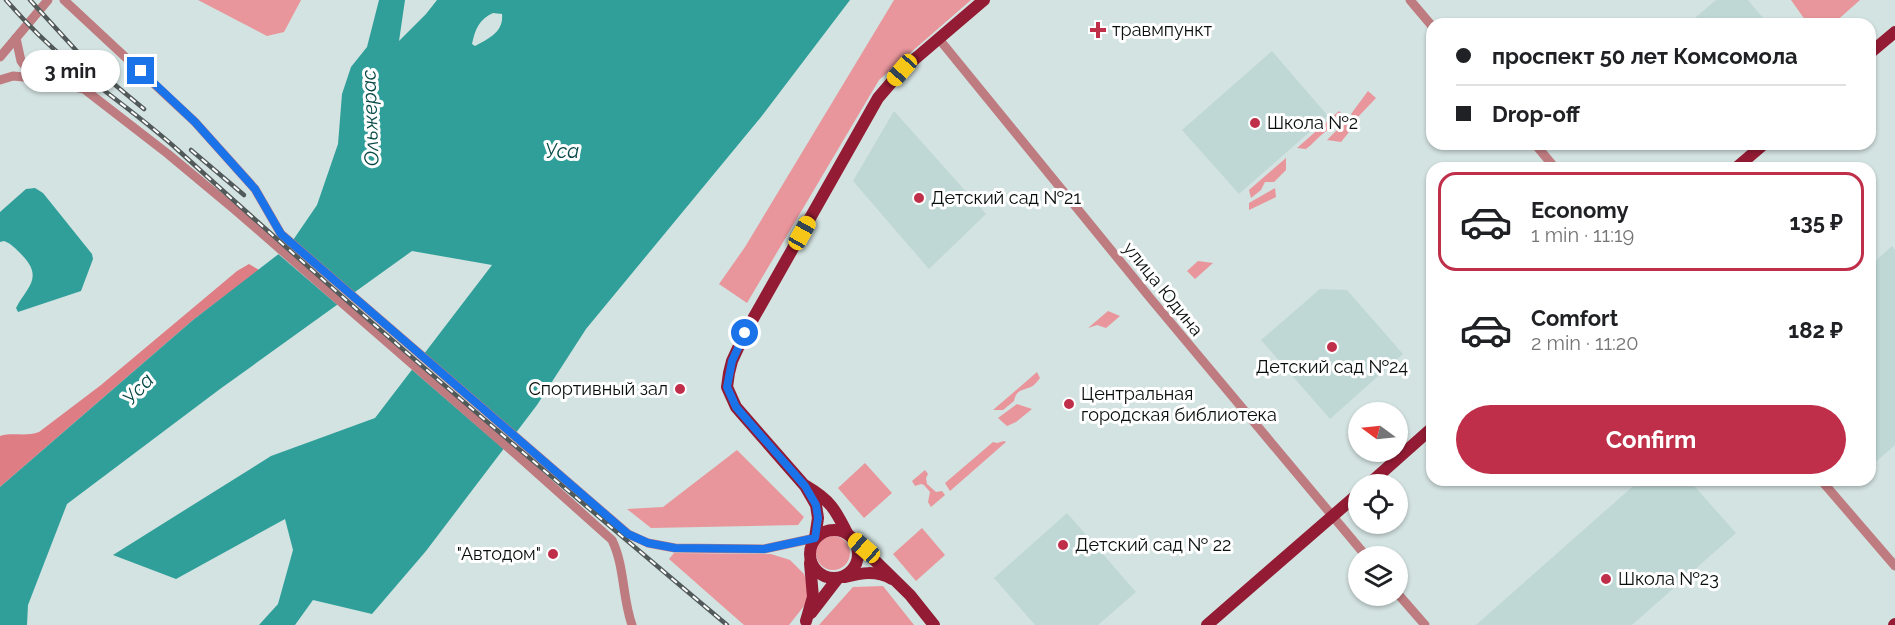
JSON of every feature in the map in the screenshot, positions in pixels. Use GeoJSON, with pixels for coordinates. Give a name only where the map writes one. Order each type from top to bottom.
{"type":"FeatureCollection","features":[{"type":"Feature","properties":{"kind":"main road"},"geometry":{"type":"LineString","coordinates":[[804,623],[813,597],[810,548],[815,538],[818,518],[816,505],[805,486],[736,407],[727,387],[732,361],[745,333],[878,98],[902,70],[984,0]]}},
{"type":"Feature","properties":{"kind":"main road"},"geometry":{"type":"LineString","coordinates":[[1876,48],[1895,32]]}},
{"type":"Feature","properties":{"kind":"main road"},"geometry":{"type":"LineString","coordinates":[[1743,162],[1757,150]]}},
{"type":"Feature","properties":{"kind":"main road"},"geometry":{"type":"LineString","coordinates":[[1380,474],[1426,433]]}},
{"type":"Feature","properties":{"kind":"main road"},"geometry":{"type":"LineString","coordinates":[[804,623],[841,578],[850,573],[858,561],[858,553],[850,536],[825,497],[805,486]]}},
{"type":"Feature","properties":{"kind":"main road"},"geometry":{"type":"LineString","coordinates":[[1207,625],[1348,503]]}},
{"type":"Feature","properties":{"kind":"main road"},"geometry":{"type":"LineString","coordinates":[[815,538],[826,531],[840,530],[850,536],[898,582],[934,625]]}},
{"type":"Feature","properties":{"kind":"main road"},"geometry":{"type":"LineString","coordinates":[[810,560],[817,572],[830,579],[867,572],[884,574],[898,582]]}},
{"type":"Feature","properties":{"kind":"street"},"geometry":{"type":"LineString","coordinates":[[0,57],[48,0]]}},
{"type":"Feature","properties":{"kind":"street"},"geometry":{"type":"LineString","coordinates":[[64,0],[195,122],[255,189],[281,234],[628,534],[648,543],[675,548],[764,549],[815,538]]}},
{"type":"Feature","properties":{"kind":"street"},"geometry":{"type":"LineString","coordinates":[[1410,0],[1426,19]]}},
{"type":"Feature","properties":{"kind":"street"},"geometry":{"type":"LineString","coordinates":[[16,38],[21,61],[33,78]]}},
{"type":"Feature","properties":{"kind":"street","name":"улица Юдина"},"geometry":{"type":"LineString","coordinates":[[939,39],[1156,306],[1357,546]]}},
{"type":"Feature","properties":{"kind":"street"},"geometry":{"type":"LineString","coordinates":[[0,80],[13,76],[33,78],[84,89],[168,154],[273,243],[612,540],[619,554],[628,614],[632,625]]}},
{"type":"Feature","properties":{"kind":"street"},"geometry":{"type":"LineString","coordinates":[[1539,150],[1550,162]]}},
{"type":"Feature","properties":{"kind":"street"},"geometry":{"type":"LineString","coordinates":[[1826,486],[1895,566]]}},
{"type":"Feature","properties":{"kind":"street"},"geometry":{"type":"LineString","coordinates":[[1408,605],[1425,625]]}},
{"type":"Feature","properties":{"kind":"shaded area"},"geometry":{"type":"Polygon","coordinates":[[[198,0],[301,0],[284,32],[267,36],[198,0]]]}},
{"type":"Feature","properties":{"kind":"shaded area"},"geometry":{"type":"Polygon","coordinates":[[[894,0],[971,0],[879,80],[747,303],[719,284],[745,247],[894,0]]]}},
{"type":"Feature","properties":{"kind":"shaded area"},"geometry":{"type":"Polygon","coordinates":[[[1716,0],[1748,0],[1763,18],[1695,18],[1716,0]]]}},
{"type":"Feature","properties":{"kind":"shaded area"},"geometry":{"type":"Polygon","coordinates":[[[1791,0],[1860,0],[1840,18],[1804,18],[1791,0]]]}},
{"type":"Feature","properties":{"kind":"shaded area","name":"Школа №2"},"geometry":{"type":"Polygon","coordinates":[[[1272,51],[1328,116],[1239,194],[1182,130],[1272,51]]]}},
{"type":"Feature","properties":{"kind":"shaded area"},"geometry":{"type":"Polygon","coordinates":[[[1368,91],[1376,98],[1356,119],[1351,114],[1368,91]]]}},
{"type":"Feature","properties":{"kind":"shaded area","name":"Детский сад №21"},"geometry":{"type":"Polygon","coordinates":[[[894,111],[986,214],[929,269],[853,181],[894,111]]]}},
{"type":"Feature","properties":{"kind":"shaded area"},"geometry":{"type":"Polygon","coordinates":[[[1339,111],[1344,116],[1337,123],[1306,149],[1297,148],[1339,111]]]}},
{"type":"Feature","properties":{"kind":"shaded area"},"geometry":{"type":"Polygon","coordinates":[[[1347,120],[1353,127],[1341,142],[1327,140],[1347,120]]]}},
{"type":"Feature","properties":{"kind":"shaded area"},"geometry":{"type":"Polygon","coordinates":[[[1286,158],[1286,170],[1274,182],[1265,182],[1261,190],[1251,198],[1249,190],[1286,158]]]}},
{"type":"Feature","properties":{"kind":"shaded area"},"geometry":{"type":"Polygon","coordinates":[[[1275,188],[1276,197],[1249,210],[1249,203],[1275,188]]]}},
{"type":"Feature","properties":{"kind":"shaded area"},"geometry":{"type":"Polygon","coordinates":[[[1892,246],[1895,250],[1895,445],[1876,462],[1876,260],[1892,246]]]}},
{"type":"Feature","properties":{"kind":"shaded area"},"geometry":{"type":"Polygon","coordinates":[[[1198,261],[1213,263],[1195,279],[1187,271],[1198,261]]]}},
{"type":"Feature","properties":{"kind":"shaded area"},"geometry":{"type":"Polygon","coordinates":[[[249,264],[259,270],[193,320],[0,487],[0,436],[39,432],[101,385],[237,271],[249,264]]]}},
{"type":"Feature","properties":{"kind":"shaded area","name":"Детский сад №24"},"geometry":{"type":"Polygon","coordinates":[[[1320,289],[1347,290],[1403,354],[1330,419],[1261,340],[1320,289]]]}},
{"type":"Feature","properties":{"kind":"shaded area"},"geometry":{"type":"Polygon","coordinates":[[[1108,311],[1120,316],[1106,328],[1097,325],[1088,328],[1108,311]]]}},
{"type":"Feature","properties":{"kind":"shaded area"},"geometry":{"type":"Polygon","coordinates":[[[1037,372],[1040,378],[1035,384],[1019,392],[1014,401],[1003,410],[993,410],[1037,372]]]}},
{"type":"Feature","properties":{"kind":"shaded area"},"geometry":{"type":"Polygon","coordinates":[[[1017,404],[1032,409],[1007,426],[998,418],[1017,404]]]}},
{"type":"Feature","properties":{"kind":"shaded area"},"geometry":{"type":"Polygon","coordinates":[[[993,442],[1006,442],[950,491],[945,483],[993,442]]]}},
{"type":"Feature","properties":{"kind":"shaded area"},"geometry":{"type":"Polygon","coordinates":[[[737,450],[804,517],[798,525],[651,528],[627,509],[663,507],[737,450]]]}},
{"type":"Feature","properties":{"kind":"shaded area"},"geometry":{"type":"Polygon","coordinates":[[[865,463],[892,493],[864,518],[838,488],[865,463]]]}},
{"type":"Feature","properties":{"kind":"shaded area"},"geometry":{"type":"Polygon","coordinates":[[[925,470],[928,474],[927,484],[936,492],[942,491],[945,495],[931,507],[928,502],[930,492],[924,485],[915,486],[912,481],[925,470]]]}},
{"type":"Feature","properties":{"kind":"shaded area","name":"Школа №23"},"geometry":{"type":"Polygon","coordinates":[[[1633,486],[1694,486],[1736,533],[1632,625],[1476,625],[1633,486]]]}},
{"type":"Feature","properties":{"kind":"shaded area","name":"Детский сад № 22"},"geometry":{"type":"Polygon","coordinates":[[[1067,513],[1136,592],[1098,625],[1035,625],[994,578],[1067,513]]]}},
{"type":"Feature","properties":{"kind":"shaded area"},"geometry":{"type":"Polygon","coordinates":[[[922,528],[945,555],[916,581],[893,554],[922,528]]]}},
{"type":"Feature","properties":{"kind":"shaded area"},"geometry":{"type":"Polygon","coordinates":[[[833,536],[845,541],[850,553],[845,565],[833,570],[821,565],[816,553],[821,541],[833,536]]]}},
{"type":"Feature","properties":{"kind":"shaded area"},"geometry":{"type":"Polygon","coordinates":[[[674,553],[771,554],[790,560],[804,574],[809,588],[808,601],[789,625],[744,625],[669,559],[674,553]]]}},
{"type":"Feature","properties":{"kind":"shaded area"},"geometry":{"type":"Polygon","coordinates":[[[883,586],[914,625],[819,625],[853,587],[883,586]]]}},
{"type":"Feature","properties":{"kind":"water","name":"Уса"},"geometry":{"type":"Polygon","coordinates":[[[379,0],[405,0],[399,41],[437,0],[850,0],[761,117],[586,329],[537,405],[426,551],[372,614],[313,600],[295,625],[259,625],[278,604],[293,550],[285,519],[176,579],[113,555],[271,456],[375,418],[492,265],[412,251],[220,389],[67,504],[28,605],[27,625],[0,625],[0,487],[193,320],[289,246],[317,205],[338,144],[342,94],[351,67],[367,47],[379,0]],[[493,13],[484,18],[476,30],[472,44],[475,46],[485,41],[498,30],[502,14],[493,13]]]}},
{"type":"Feature","properties":{"kind":"water"},"geometry":{"type":"Polygon","coordinates":[[[35,188],[43,193],[92,254],[93,259],[81,291],[18,312],[16,308],[29,288],[33,276],[32,270],[29,263],[14,247],[4,241],[0,242],[0,212],[26,189],[35,188]]]}},
{"type":"Feature","properties":{"kind":"pier"},"geometry":{"type":"Polygon","coordinates":[[[287,244],[356,295],[340,307],[277,253],[287,244]]]}},
{"type":"Feature","properties":{"kind":"pier"},"geometry":{"type":"Polygon","coordinates":[[[422,352],[518,436],[506,451],[410,368],[422,352]]]}},
{"type":"Feature","properties":{"kind":"railway"},"geometry":{"type":"LineString","coordinates":[[6,0],[62,57],[166,140],[382,331],[727,625]]}},
{"type":"Feature","properties":{"kind":"railway"},"geometry":{"type":"LineString","coordinates":[[30,0],[84,59],[144,109]]}},
{"type":"Feature","properties":{"kind":"railway"},"geometry":{"type":"LineString","coordinates":[[191,150],[244,195]]}},
{"type":"Feature","properties":{"kind":"place","name":"травмпункт"},"geometry":{"type":"Point","coordinates":[1098,30]}},
{"type":"Feature","properties":{"kind":"place","name":"Школа №2"},"geometry":{"type":"Point","coordinates":[1255,123]}},
{"type":"Feature","properties":{"kind":"place","name":"Детский сад №21"},"geometry":{"type":"Point","coordinates":[919,198]}},
{"type":"Feature","properties":{"kind":"place","name":"Детский сад №24"},"geometry":{"type":"Point","coordinates":[1332,347]}},
{"type":"Feature","properties":{"kind":"place","name":"Спортивный зал"},"geometry":{"type":"Point","coordinates":[680,389]}},
{"type":"Feature","properties":{"kind":"place","name":"Центральная городская библиотека"},"geometry":{"type":"Point","coordinates":[1069,404]}},
{"type":"Feature","properties":{"kind":"place","name":"Детский сад № 22"},"geometry":{"type":"Point","coordinates":[1063,545]}},
{"type":"Feature","properties":{"kind":"place","name":"\"Автодом\""},"geometry":{"type":"Point","coordinates":[553,554]}},
{"type":"Feature","properties":{"kind":"place","name":"Школа №23"},"geometry":{"type":"Point","coordinates":[1606,579]}},
{"type":"Feature","properties":{"kind":"route"},"geometry":{"type":"LineString","coordinates":[[141,71],[195,122],[255,189],[281,234],[628,534],[648,543],[675,548],[764,549],[815,538],[818,518],[816,505],[805,486],[736,407],[727,387],[732,361],[745,333]]}},
{"type":"Feature","properties":{"kind":"water label","name":"Ольжерас"},"geometry":{"type":"Point","coordinates":[370,118]}}]}
